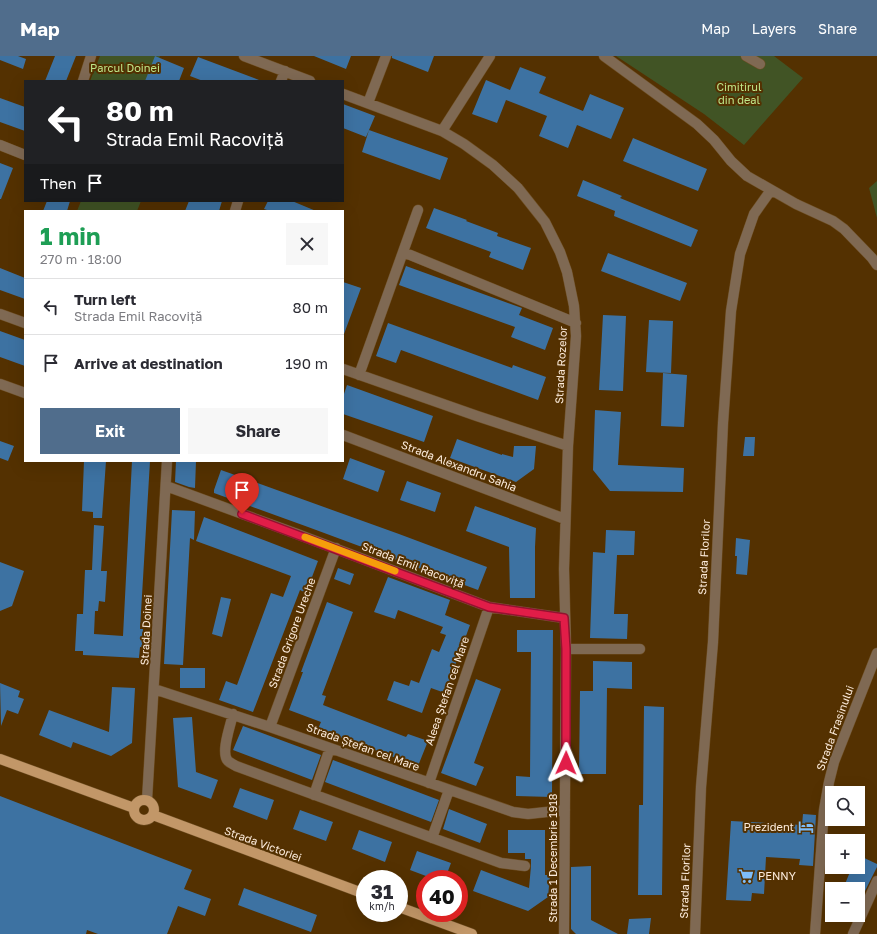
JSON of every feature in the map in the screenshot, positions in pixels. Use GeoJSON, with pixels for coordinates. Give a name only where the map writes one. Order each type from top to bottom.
{"type":"FeatureCollection","features":[{"type":"Feature","properties":{"kind":"main road"},"geometry":{"type":"LineString","coordinates":[[0,759],[134,808]]}},
{"type":"Feature","properties":{"kind":"main road"},"geometry":{"type":"LineString","coordinates":[[147,800],[154,806],[153,815],[148,820],[141,819],[136,815],[134,808],[138,802],[147,800]]}},
{"type":"Feature","properties":{"kind":"main road","name":"Strada Victoriei"},"geometry":{"type":"LineString","coordinates":[[153,815],[356,891]]}},
{"type":"Feature","properties":{"kind":"main road"},"geometry":{"type":"LineString","coordinates":[[408,910],[472,934]]}},
{"type":"Feature","properties":{"kind":"street"},"geometry":{"type":"LineString","coordinates":[[82,80],[91,56]]}},
{"type":"Feature","properties":{"kind":"street"},"geometry":{"type":"LineString","coordinates":[[244,56],[283,76],[305,80]]}},
{"type":"Feature","properties":{"kind":"street"},"geometry":{"type":"LineString","coordinates":[[368,103],[386,56]]}},
{"type":"Feature","properties":{"kind":"street"},"geometry":{"type":"LineString","coordinates":[[442,131],[490,56]]}},
{"type":"Feature","properties":{"kind":"street"},"geometry":{"type":"LineString","coordinates":[[604,56],[697,124],[714,140],[742,172],[796,204],[834,221],[857,241],[877,266]]}},
{"type":"Feature","properties":{"kind":"street"},"geometry":{"type":"LineString","coordinates":[[746,56],[760,64]]}},
{"type":"Feature","properties":{"kind":"street","name":"Strada Rozelor"},"geometry":{"type":"LineString","coordinates":[[344,94],[442,131],[479,154],[506,176],[530,202],[545,222],[567,272],[572,291],[576,323],[568,446],[566,519]]}},
{"type":"Feature","properties":{"kind":"street"},"geometry":{"type":"LineString","coordinates":[[0,145],[24,155]]}},
{"type":"Feature","properties":{"kind":"street","name":"Strada Florilor"},"geometry":{"type":"LineString","coordinates":[[695,934],[701,787],[713,642],[723,423],[731,312],[740,254],[754,214],[771,190]]}},
{"type":"Feature","properties":{"kind":"street"},"geometry":{"type":"LineString","coordinates":[[359,375],[418,210]]}},
{"type":"Feature","properties":{"kind":"street"},"geometry":{"type":"LineString","coordinates":[[403,252],[576,323]]}},
{"type":"Feature","properties":{"kind":"street"},"geometry":{"type":"LineString","coordinates":[[0,314],[24,323]]}},
{"type":"Feature","properties":{"kind":"street"},"geometry":{"type":"LineString","coordinates":[[344,369],[568,446]]}},
{"type":"Feature","properties":{"kind":"street"},"geometry":{"type":"LineString","coordinates":[[0,384],[24,393]]}},
{"type":"Feature","properties":{"kind":"street","name":"Strada Alexandru Sahia"},"geometry":{"type":"LineString","coordinates":[[344,435],[566,519]]}},
{"type":"Feature","properties":{"kind":"street","name":"Strada Doinei"},"geometry":{"type":"LineString","coordinates":[[147,800],[167,462]]}},
{"type":"Feature","properties":{"kind":"street","name":"Strada Emil Racoviță"},"geometry":{"type":"LineString","coordinates":[[166,486],[336,548],[489,607],[564,618]]}},
{"type":"Feature","properties":{"kind":"street","name":"Strada 1 Decembrie 1918"},"geometry":{"type":"LineString","coordinates":[[564,934],[566,649],[564,618],[564,569],[566,519]]}},
{"type":"Feature","properties":{"kind":"street","name":"Strada Grigore Ureche"},"geometry":{"type":"LineString","coordinates":[[270,726],[336,548]]}},
{"type":"Feature","properties":{"kind":"street","name":"Aleea Ștefan cel Mare"},"geometry":{"type":"LineString","coordinates":[[429,783],[489,607]]}},
{"type":"Feature","properties":{"kind":"street"},"geometry":{"type":"LineString","coordinates":[[566,649],[640,648]]}},
{"type":"Feature","properties":{"kind":"street","name":"Strada Frasinului"},"geometry":{"type":"LineString","coordinates":[[814,934],[824,810],[828,782],[834,762],[877,653]]}},
{"type":"Feature","properties":{"kind":"street","name":"Strada Ștefan cel Mare"},"geometry":{"type":"LineString","coordinates":[[154,689],[270,726],[513,812],[528,814],[565,810]]}},
{"type":"Feature","properties":{"kind":"street"},"geometry":{"type":"LineString","coordinates":[[233,714],[224,750],[225,757],[236,766],[501,863],[525,866]]}},
{"type":"Feature","properties":{"kind":"street"},"geometry":{"type":"LineString","coordinates":[[314,795],[330,748]]}},
{"type":"Feature","properties":{"kind":"street"},"geometry":{"type":"LineString","coordinates":[[432,838],[449,790]]}},
{"type":"Feature","properties":{"kind":"street"},"geometry":{"type":"LineString","coordinates":[[853,934],[877,881]]}},
{"type":"Feature","properties":{"kind":"green space","name":"Parcul Doinei"},"geometry":{"type":"Polygon","coordinates":[[[100,56],[160,56],[151,80],[90,80],[100,56]]]}},
{"type":"Feature","properties":{"kind":"green space","name":"Cimitirul din deal"},"geometry":{"type":"Polygon","coordinates":[[[616,56],[774,56],[803,78],[744,145],[704,114],[616,56]]]}},
{"type":"Feature","properties":{"kind":"green space"},"geometry":{"type":"Polygon","coordinates":[[[877,181],[877,218],[869,188],[877,181]]]}},
{"type":"Feature","properties":{"kind":"green space"},"geometry":{"type":"Polygon","coordinates":[[[81,202],[141,202],[137,210],[77,210],[81,202]]]}},
{"type":"Feature","properties":{"kind":"building"},"geometry":{"type":"Polygon","coordinates":[[[0,56],[18,56],[26,59],[23,69],[0,60],[0,56]]]}},
{"type":"Feature","properties":{"kind":"building"},"geometry":{"type":"Polygon","coordinates":[[[55,56],[76,56],[66,80],[45,80],[55,56]]]}},
{"type":"Feature","properties":{"kind":"building"},"geometry":{"type":"Polygon","coordinates":[[[155,56],[184,68],[179,80],[145,80],[155,56]]]}},
{"type":"Feature","properties":{"kind":"building"},"geometry":{"type":"Polygon","coordinates":[[[314,56],[351,56],[346,69],[314,56]]]}},
{"type":"Feature","properties":{"kind":"building"},"geometry":{"type":"Polygon","coordinates":[[[392,56],[434,56],[428,72],[392,58],[392,56]]]}},
{"type":"Feature","properties":{"kind":"building"},"geometry":{"type":"Polygon","coordinates":[[[198,57],[259,80],[200,80],[190,76],[198,57]]]}},
{"type":"Feature","properties":{"kind":"building"},"geometry":{"type":"Polygon","coordinates":[[[520,67],[546,77],[539,93],[583,111],[590,94],[624,108],[611,139],[577,125],[568,148],[539,136],[547,116],[506,100],[497,123],[472,114],[486,80],[510,90],[520,67]]]}},
{"type":"Feature","properties":{"kind":"building"},"geometry":{"type":"Polygon","coordinates":[[[0,98],[24,107],[24,131],[0,122],[0,98]]]}},
{"type":"Feature","properties":{"kind":"building"},"geometry":{"type":"Polygon","coordinates":[[[344,104],[375,116],[366,137],[344,128],[344,104]]]}},
{"type":"Feature","properties":{"kind":"building"},"geometry":{"type":"Polygon","coordinates":[[[369,130],[448,158],[440,180],[362,152],[369,130]]]}},
{"type":"Feature","properties":{"kind":"building"},"geometry":{"type":"Polygon","coordinates":[[[633,138],[707,169],[698,191],[623,161],[633,138]]]}},
{"type":"Feature","properties":{"kind":"building"},"geometry":{"type":"Polygon","coordinates":[[[0,163],[13,168],[1,199],[0,199],[0,163]]]}},
{"type":"Feature","properties":{"kind":"building"},"geometry":{"type":"Polygon","coordinates":[[[583,180],[622,196],[620,198],[698,230],[691,247],[614,216],[615,211],[577,196],[583,180]]]}},
{"type":"Feature","properties":{"kind":"building"},"geometry":{"type":"Polygon","coordinates":[[[47,202],[70,202],[67,210],[43,210],[47,202]]]}},
{"type":"Feature","properties":{"kind":"building"},"geometry":{"type":"Polygon","coordinates":[[[189,202],[222,202],[219,210],[185,210],[189,202]]]}},
{"type":"Feature","properties":{"kind":"building"},"geometry":{"type":"Polygon","coordinates":[[[268,202],[294,202],[314,210],[267,210],[264,209],[268,202]]]}},
{"type":"Feature","properties":{"kind":"building"},"geometry":{"type":"Polygon","coordinates":[[[434,208],[498,233],[497,236],[531,248],[523,270],[489,257],[491,252],[426,228],[434,208]]]}},
{"type":"Feature","properties":{"kind":"building"},"geometry":{"type":"Polygon","coordinates":[[[608,253],[687,283],[680,301],[601,271],[608,253]]]}},
{"type":"Feature","properties":{"kind":"building"},"geometry":{"type":"Polygon","coordinates":[[[406,266],[522,308],[519,315],[553,328],[545,350],[511,337],[515,327],[399,285],[406,266]]]}},
{"type":"Feature","properties":{"kind":"building"},"geometry":{"type":"Polygon","coordinates":[[[0,268],[24,278],[24,299],[0,290],[0,268]]]}},
{"type":"Feature","properties":{"kind":"building"},"geometry":{"type":"Polygon","coordinates":[[[344,282],[361,288],[344,334],[344,282]]]}},
{"type":"Feature","properties":{"kind":"building"},"geometry":{"type":"Polygon","coordinates":[[[603,315],[626,316],[623,391],[599,390],[603,315]]]}},
{"type":"Feature","properties":{"kind":"building"},"geometry":{"type":"Polygon","coordinates":[[[649,320],[673,321],[671,373],[646,372],[649,320]]]}},
{"type":"Feature","properties":{"kind":"building"},"geometry":{"type":"Polygon","coordinates":[[[388,323],[512,368],[513,365],[546,377],[538,400],[401,350],[396,363],[376,356],[388,323]]]}},
{"type":"Feature","properties":{"kind":"building"},"geometry":{"type":"Polygon","coordinates":[[[0,331],[24,340],[24,366],[0,357],[0,331]]]}},
{"type":"Feature","properties":{"kind":"building"},"geometry":{"type":"Polygon","coordinates":[[[663,373],[687,375],[684,427],[661,426],[663,373]]]}},
{"type":"Feature","properties":{"kind":"building"},"geometry":{"type":"Polygon","coordinates":[[[347,385],[433,416],[424,442],[344,414],[344,394],[347,385]]]}},
{"type":"Feature","properties":{"kind":"building"},"geometry":{"type":"Polygon","coordinates":[[[595,410],[621,412],[618,465],[684,468],[683,492],[610,491],[593,470],[595,410]]]}},
{"type":"Feature","properties":{"kind":"building"},"geometry":{"type":"Polygon","coordinates":[[[745,437],[755,437],[754,456],[743,456],[745,437]]]}},
{"type":"Feature","properties":{"kind":"building"},"geometry":{"type":"Polygon","coordinates":[[[457,439],[502,455],[513,457],[514,446],[536,446],[534,469],[516,482],[450,458],[457,439]]]}},
{"type":"Feature","properties":{"kind":"building"},"geometry":{"type":"Polygon","coordinates":[[[0,441],[14,446],[8,461],[0,458],[0,441]]]}},
{"type":"Feature","properties":{"kind":"building"},"geometry":{"type":"Polygon","coordinates":[[[350,458],[385,471],[378,492],[343,479],[350,458]]]}},
{"type":"Feature","properties":{"kind":"building"},"geometry":{"type":"Polygon","coordinates":[[[84,462],[106,462],[102,518],[93,518],[93,512],[82,511],[84,462]]]}},
{"type":"Feature","properties":{"kind":"building"},"geometry":{"type":"Polygon","coordinates":[[[132,462],[150,462],[140,629],[143,629],[142,647],[140,647],[139,658],[83,655],[83,651],[75,651],[77,614],[83,614],[85,570],[92,570],[94,525],[104,526],[101,571],[107,571],[105,602],[99,601],[98,611],[95,611],[94,634],[123,636],[132,462]]]}},
{"type":"Feature","properties":{"kind":"building"},"geometry":{"type":"Polygon","coordinates":[[[176,462],[196,462],[195,488],[175,482],[176,462]]]}},
{"type":"Feature","properties":{"kind":"building"},"geometry":{"type":"Polygon","coordinates":[[[221,470],[487,567],[478,590],[214,493],[221,470]]]}},
{"type":"Feature","properties":{"kind":"building"},"geometry":{"type":"Polygon","coordinates":[[[407,481],[441,493],[435,512],[400,500],[407,481]]]}},
{"type":"Feature","properties":{"kind":"building"},"geometry":{"type":"Polygon","coordinates":[[[475,506],[536,528],[535,598],[510,598],[509,547],[466,531],[475,506]]]}},
{"type":"Feature","properties":{"kind":"building"},"geometry":{"type":"Polygon","coordinates":[[[172,510],[195,511],[194,540],[190,538],[183,665],[164,664],[172,510]]]}},
{"type":"Feature","properties":{"kind":"building"},"geometry":{"type":"Polygon","coordinates":[[[204,517],[318,561],[306,593],[300,590],[253,712],[219,700],[226,681],[237,685],[271,593],[283,597],[291,576],[196,541],[204,517]]]}},
{"type":"Feature","properties":{"kind":"building"},"geometry":{"type":"Polygon","coordinates":[[[606,530],[635,531],[634,555],[617,555],[614,614],[628,614],[627,639],[590,638],[593,552],[605,553],[606,530]]]}},
{"type":"Feature","properties":{"kind":"building"},"geometry":{"type":"Polygon","coordinates":[[[736,538],[750,540],[747,575],[736,574],[736,538]]]}},
{"type":"Feature","properties":{"kind":"building"},"geometry":{"type":"Polygon","coordinates":[[[0,562],[24,571],[12,606],[0,611],[0,562]]]}},
{"type":"Feature","properties":{"kind":"building"},"geometry":{"type":"Polygon","coordinates":[[[338,568],[354,574],[350,585],[334,579],[338,568]]]}},
{"type":"Feature","properties":{"kind":"building"},"geometry":{"type":"Polygon","coordinates":[[[388,577],[450,600],[445,615],[470,625],[445,693],[431,688],[422,713],[387,700],[394,681],[409,686],[411,680],[419,683],[432,649],[439,652],[446,635],[440,633],[443,627],[398,610],[395,619],[374,612],[388,577]]]}},
{"type":"Feature","properties":{"kind":"building"},"geometry":{"type":"Polygon","coordinates":[[[221,597],[231,599],[222,637],[212,634],[221,597]]]}},
{"type":"Feature","properties":{"kind":"building"},"geometry":{"type":"Polygon","coordinates":[[[327,602],[353,612],[322,695],[326,696],[323,705],[406,737],[408,734],[428,741],[418,766],[318,729],[321,722],[289,710],[303,672],[301,672],[327,602]]]}},
{"type":"Feature","properties":{"kind":"building"},"geometry":{"type":"Polygon","coordinates":[[[517,630],[553,630],[552,797],[516,796],[516,776],[530,777],[531,652],[517,652],[517,630]]]}},
{"type":"Feature","properties":{"kind":"building"},"geometry":{"type":"Polygon","coordinates":[[[593,661],[632,662],[632,689],[607,688],[606,774],[579,774],[580,691],[593,691],[593,661]]]}},
{"type":"Feature","properties":{"kind":"building"},"geometry":{"type":"Polygon","coordinates":[[[180,668],[205,668],[205,688],[180,688],[180,668]]]}},
{"type":"Feature","properties":{"kind":"building"},"geometry":{"type":"Polygon","coordinates":[[[476,679],[501,689],[474,763],[484,767],[476,786],[441,773],[476,679]]]}},
{"type":"Feature","properties":{"kind":"building"},"geometry":{"type":"Polygon","coordinates":[[[0,683],[20,691],[18,697],[24,699],[18,714],[7,710],[1,726],[0,683]]]}},
{"type":"Feature","properties":{"kind":"building"},"geometry":{"type":"Polygon","coordinates":[[[112,687],[135,688],[132,743],[111,756],[73,742],[71,748],[39,735],[49,710],[109,732],[112,687]]]}},
{"type":"Feature","properties":{"kind":"building"},"geometry":{"type":"Polygon","coordinates":[[[644,706],[664,707],[662,895],[638,895],[639,805],[643,805],[644,706]]]}},
{"type":"Feature","properties":{"kind":"building"},"geometry":{"type":"Polygon","coordinates":[[[192,717],[196,772],[218,780],[211,799],[178,787],[173,718],[192,717]]]}},
{"type":"Feature","properties":{"kind":"building"},"geometry":{"type":"Polygon","coordinates":[[[243,726],[321,755],[312,780],[233,750],[243,726]]]}},
{"type":"Feature","properties":{"kind":"building"},"geometry":{"type":"Polygon","coordinates":[[[333,760],[439,800],[431,822],[325,782],[333,760]]]}},
{"type":"Feature","properties":{"kind":"building"},"geometry":{"type":"Polygon","coordinates":[[[240,788],[274,800],[267,820],[233,807],[240,788]]]}},
{"type":"Feature","properties":{"kind":"building"},"geometry":{"type":"Polygon","coordinates":[[[0,796],[192,870],[184,889],[211,899],[205,916],[178,906],[167,934],[98,934],[87,930],[86,934],[0,934],[0,796]]]}},
{"type":"Feature","properties":{"kind":"building"},"geometry":{"type":"Polygon","coordinates":[[[449,809],[487,824],[480,843],[443,829],[449,809]]]}},
{"type":"Feature","properties":{"kind":"building"},"geometry":{"type":"Polygon","coordinates":[[[300,810],[333,822],[326,841],[293,829],[300,810]]]}},
{"type":"Feature","properties":{"kind":"building","name":"PENNY"},"geometry":{"type":"Polygon","coordinates":[[[803,814],[816,815],[813,866],[799,865],[800,859],[766,857],[764,894],[752,893],[751,901],[726,900],[731,821],[802,825],[803,814]]]}},
{"type":"Feature","properties":{"kind":"building"},"geometry":{"type":"Polygon","coordinates":[[[359,830],[392,842],[385,862],[352,849],[359,830]]]}},
{"type":"Feature","properties":{"kind":"building"},"geometry":{"type":"Polygon","coordinates":[[[508,830],[545,830],[545,875],[550,875],[548,897],[528,911],[473,891],[481,870],[529,888],[531,859],[525,859],[525,853],[508,853],[508,830]]]}},
{"type":"Feature","properties":{"kind":"building"},"geometry":{"type":"Polygon","coordinates":[[[417,851],[451,863],[448,870],[416,870],[416,872],[410,870],[417,851]]]}},
{"type":"Feature","properties":{"kind":"building"},"geometry":{"type":"Polygon","coordinates":[[[865,858],[877,864],[877,867],[865,891],[865,882],[846,882],[849,874],[865,874],[865,858]]]}},
{"type":"Feature","properties":{"kind":"building"},"geometry":{"type":"Polygon","coordinates":[[[591,866],[591,920],[618,934],[576,934],[571,929],[571,867],[591,866]]]}},
{"type":"Feature","properties":{"kind":"building"},"geometry":{"type":"Polygon","coordinates":[[[244,888],[317,915],[311,932],[238,905],[244,888]]]}},
{"type":"Feature","properties":{"kind":"building"},"geometry":{"type":"Polygon","coordinates":[[[651,918],[649,934],[627,934],[629,919],[651,918]]]}},
{"type":"Feature","properties":{"kind":"slow traffic"},"geometry":{"type":"LineString","coordinates":[[305,537],[395,571]]}},
{"type":"Feature","properties":{"kind":"place","name":"Prezident"},"geometry":{"type":"Point","coordinates":[806,827]}},
{"type":"Feature","properties":{"kind":"place","name":"PENNY"},"geometry":{"type":"Point","coordinates":[746,876]}},
{"type":"Feature","properties":{"kind":"route"},"geometry":{"type":"LineString","coordinates":[[242,514],[336,548],[489,607],[564,618],[566,649],[566,763]]}}]}
